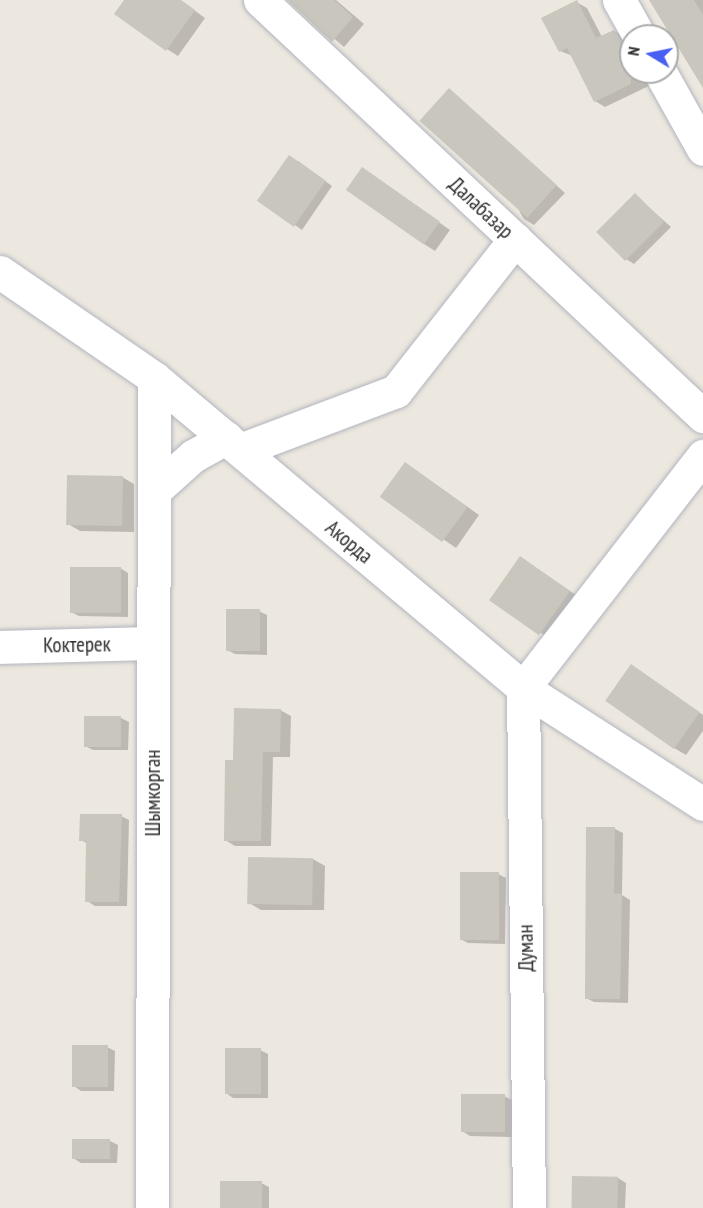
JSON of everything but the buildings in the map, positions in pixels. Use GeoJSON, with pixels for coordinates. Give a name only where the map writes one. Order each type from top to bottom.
{"type":"FeatureCollection","features":[{"type":"Feature","properties":{"kind":"street","name":"Далабазар"},"geometry":{"type":"LineString","coordinates":[[260,0],[703,416]]}},
{"type":"Feature","properties":{"kind":"street"},"geometry":{"type":"LineString","coordinates":[[619,0],[632,24]]}},
{"type":"Feature","properties":{"kind":"street"},"geometry":{"type":"LineString","coordinates":[[667,84],[703,149]]}},
{"type":"Feature","properties":{"kind":"street"},"geometry":{"type":"LineString","coordinates":[[154,491],[192,456],[396,391],[515,239]]}},
{"type":"Feature","properties":{"kind":"street","name":"Акорда"},"geometry":{"type":"LineString","coordinates":[[0,272],[154,378],[523,688],[703,804]]}},
{"type":"Feature","properties":{"kind":"street","name":"Шымкорган"},"geometry":{"type":"LineString","coordinates":[[152,1208],[154,378]]}},
{"type":"Feature","properties":{"kind":"street"},"geometry":{"type":"LineString","coordinates":[[523,688],[703,456]]}},
{"type":"Feature","properties":{"kind":"street","name":"Коктерек"},"geometry":{"type":"LineString","coordinates":[[0,646],[153,643]]}},
{"type":"Feature","properties":{"kind":"street","name":"Думан"},"geometry":{"type":"LineString","coordinates":[[523,688],[529,1208]]}}]}
